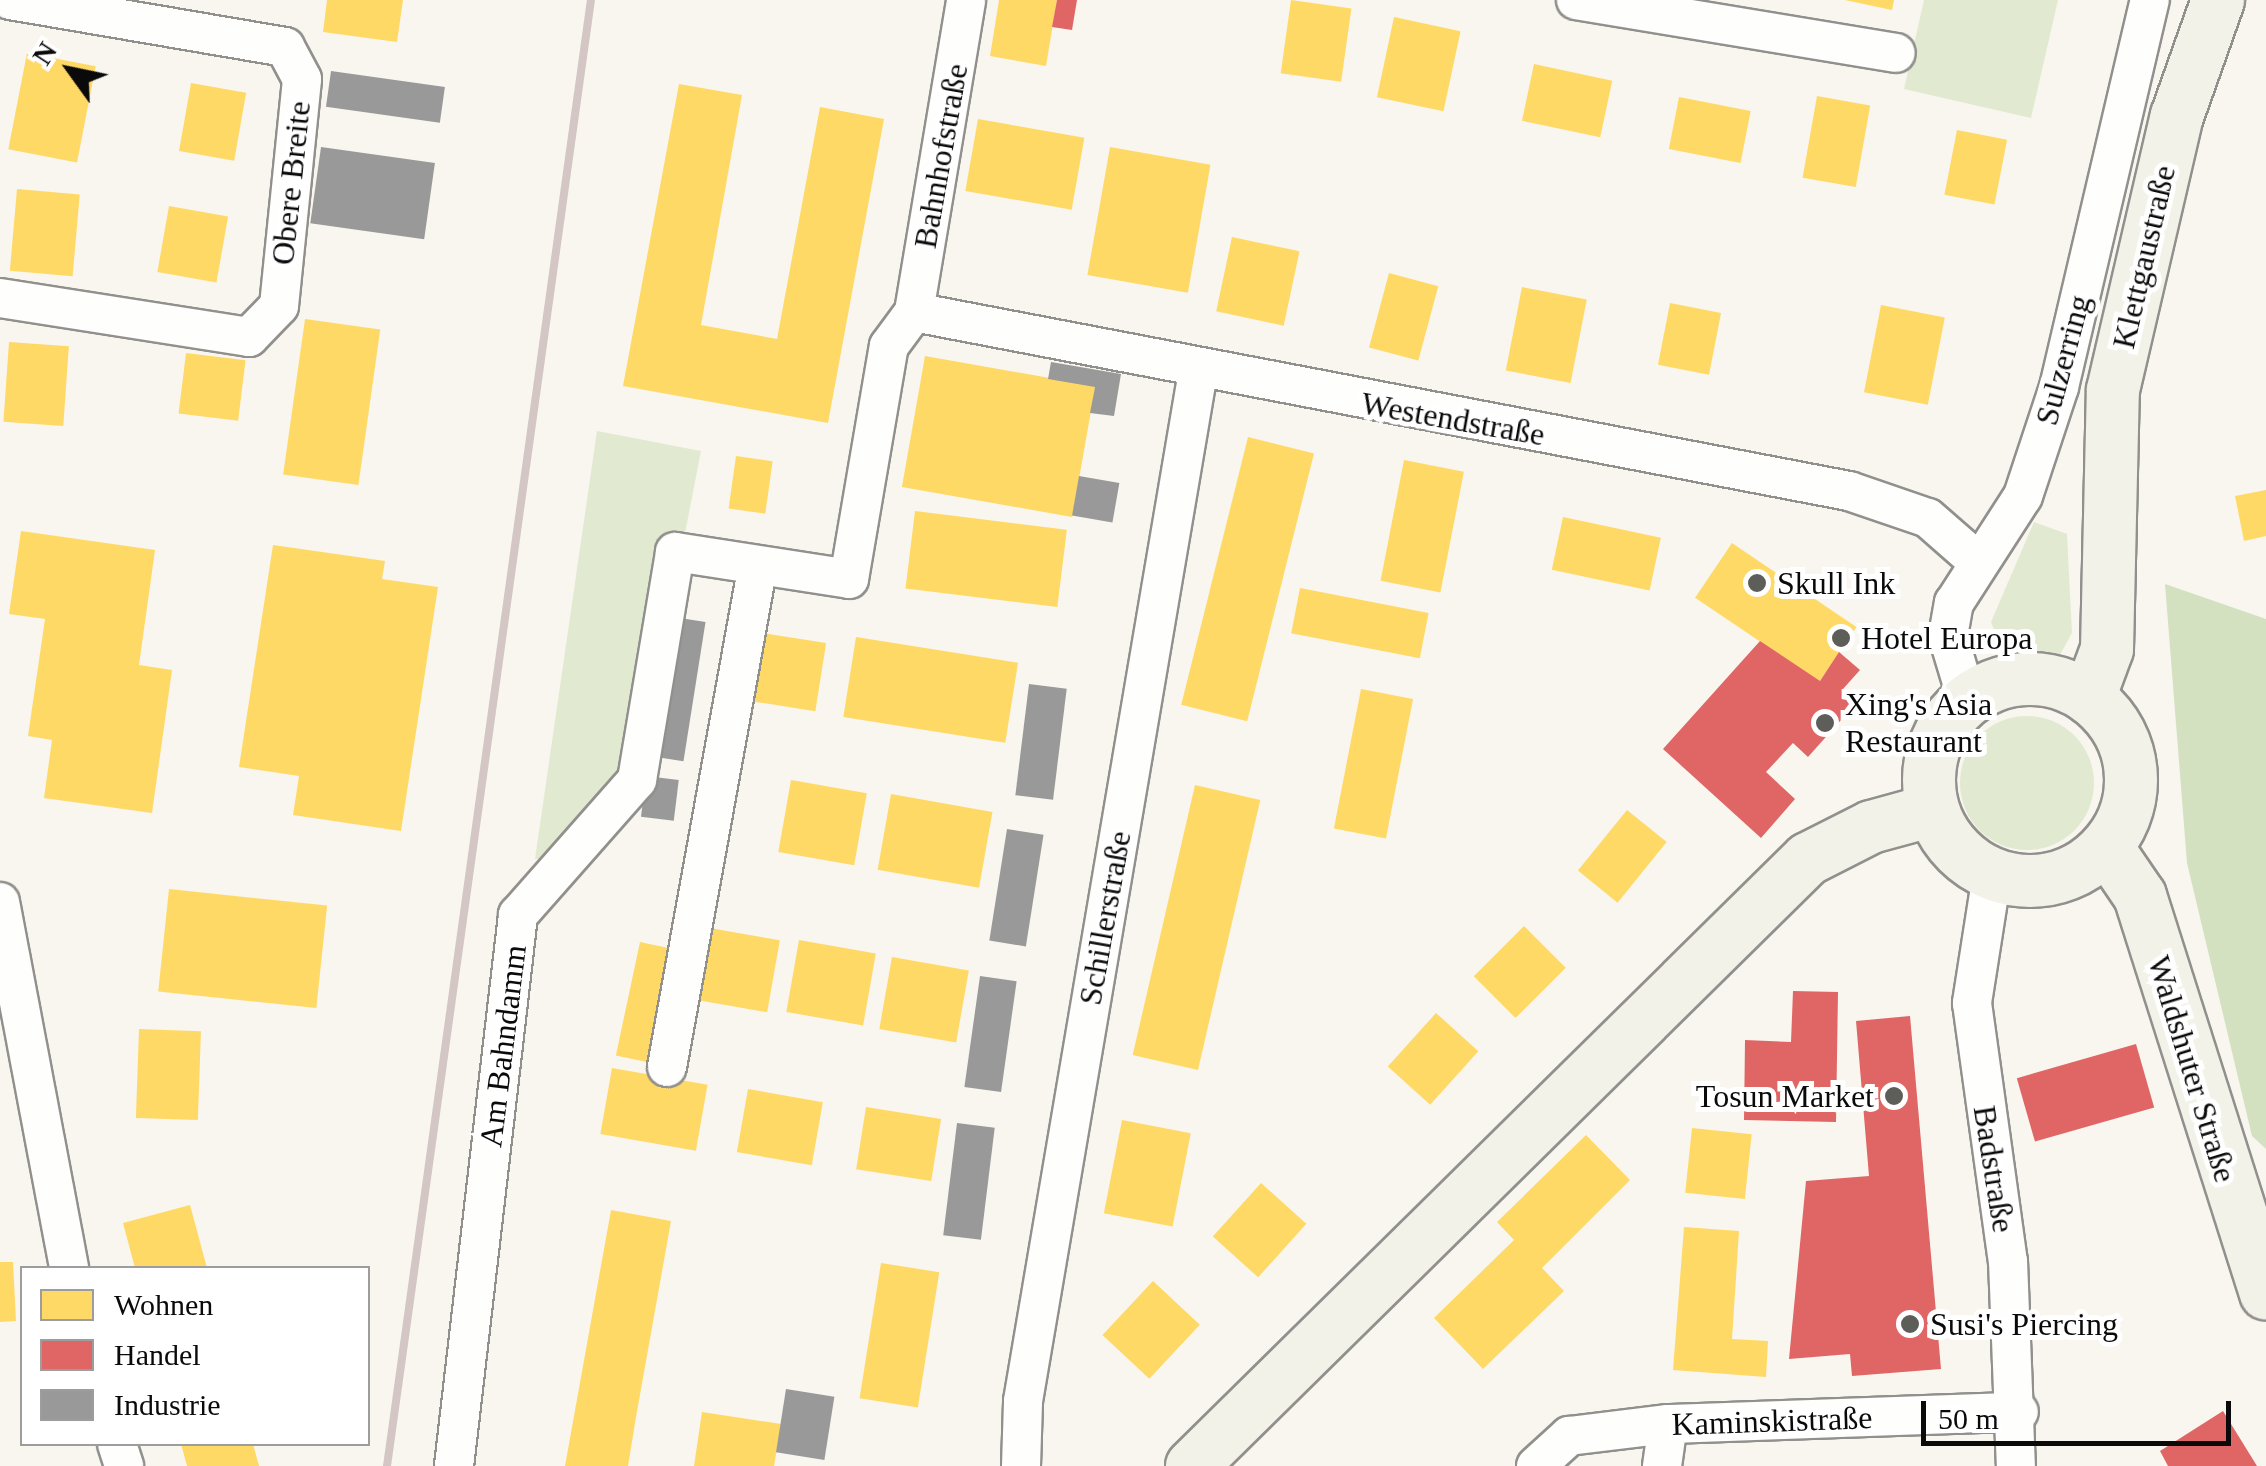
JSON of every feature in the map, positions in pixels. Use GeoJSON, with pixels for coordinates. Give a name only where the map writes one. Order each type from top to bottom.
{"type":"FeatureCollection","features":[{"type":"Feature","properties":{"kind":"main road","name":"Klettgaustraße"},"geometry":{"type":"LineString","coordinates":[[2090,698],[2107,649],[2105,521],[2113,390],[2178,116],[2218,0]]}},
{"type":"Feature","properties":{"kind":"main road"},"geometry":{"type":"LineString","coordinates":[[2020,679],[2090,698],[2120,730],[2132,767],[2130,805],[2108,848],[2048,880],[1992,875],[1952,844],[1934,810],[1933,748],[1967,699],[2020,679]]}},
{"type":"Feature","properties":{"kind":"main road"},"geometry":{"type":"LineString","coordinates":[[1192,1466],[1808,859],[1871,826],[1934,810]]}},
{"type":"Feature","properties":{"kind":"main road","name":"Waldshuter Straße"},"geometry":{"type":"LineString","coordinates":[[2108,848],[2140,896],[2266,1294]]}},
{"type":"Feature","properties":{"kind":"street","name":"Obere Breite"},"geometry":{"type":"LineString","coordinates":[[0,298],[249,337],[279,306],[302,78],[285,47],[10,0]]}},
{"type":"Feature","properties":{"kind":"street","name":"Bahnhofstraße"},"geometry":{"type":"LineString","coordinates":[[914,312],[966,0]]}},
{"type":"Feature","properties":{"kind":"street"},"geometry":{"type":"LineString","coordinates":[[1576,0],[1635,4],[1896,53]]}},
{"type":"Feature","properties":{"kind":"street","name":"Sulzerring"},"geometry":{"type":"LineString","coordinates":[[1967,699],[1948,636],[1976,560],[2023,496],[2059,387],[2150,0]]}},
{"type":"Feature","properties":{"kind":"street","name":"Westendstraße"},"geometry":{"type":"LineString","coordinates":[[914,312],[1198,372],[1849,491],[1928,518],[1976,560]]}},
{"type":"Feature","properties":{"kind":"street"},"geometry":{"type":"LineString","coordinates":[[668,1068],[758,565],[849,579],[888,346],[914,312]]}},
{"type":"Feature","properties":{"kind":"street","name":"Schillerstraße"},"geometry":{"type":"LineString","coordinates":[[1021,1466],[1023,1402],[1198,372]]}},
{"type":"Feature","properties":{"kind":"street","name":"Am Bahndamm"},"geometry":{"type":"LineString","coordinates":[[454,1466],[518,915],[636,780],[675,552],[758,565]]}},
{"type":"Feature","properties":{"kind":"street","name":"Badstraße"},"geometry":{"type":"LineString","coordinates":[[1992,875],[1972,1003],[2019,1412],[2016,1466]]}},
{"type":"Feature","properties":{"kind":"street"},"geometry":{"type":"LineString","coordinates":[[0,902],[69,1266]]}},
{"type":"Feature","properties":{"kind":"street","name":"Kaminskistraße"},"geometry":{"type":"LineString","coordinates":[[1536,1466],[1569,1436],[1668,1424],[2019,1412]]}},
{"type":"Feature","properties":{"kind":"street"},"geometry":{"type":"LineString","coordinates":[[1662,1466],[1668,1424]]}},
{"type":"Feature","properties":{"kind":"green space"},"geometry":{"type":"Polygon","coordinates":[[[1924,0],[2058,0],[2031,118],[1904,89],[1924,0]]]}},
{"type":"Feature","properties":{"kind":"green space"},"geometry":{"type":"Polygon","coordinates":[[[597,431],[701,451],[637,780],[569,857],[535,859],[597,431]]]}},
{"type":"Feature","properties":{"kind":"green space"},"geometry":{"type":"Polygon","coordinates":[[[2034,522],[2067,534],[2072,633],[2057,660],[2027,664],[2001,647],[1991,622],[2034,522]]]}},
{"type":"Feature","properties":{"kind":"green space"},"geometry":{"type":"Polygon","coordinates":[[[2165,584],[2266,619],[2266,1149],[2252,1136],[2187,863],[2165,584]]]}},
{"type":"Feature","properties":{"kind":"green space"},"geometry":{"type":"Polygon","coordinates":[[[2027,716],[2053,721],[2074,736],[2089,757],[2094,783],[2089,809],[2074,830],[2053,845],[2027,850],[2001,845],[1980,830],[1965,809],[1960,783],[1965,757],[1980,736],[2001,721],[2027,716]]]}},
{"type":"Feature","properties":{"kind":"building: Wohnen"},"geometry":{"type":"Polygon","coordinates":[[[327,0],[403,0],[397,42],[323,32],[327,0]]]}},
{"type":"Feature","properties":{"kind":"building: Wohnen"},"geometry":{"type":"Polygon","coordinates":[[[999,0],[1057,0],[1046,66],[990,56],[999,0]]]}},
{"type":"Feature","properties":{"kind":"building: Wohnen"},"geometry":{"type":"Polygon","coordinates":[[[1291,0],[1351,8],[1341,82],[1281,73],[1291,0]]]}},
{"type":"Feature","properties":{"kind":"building: Wohnen"},"geometry":{"type":"Polygon","coordinates":[[[1845,0],[1894,0],[1892,10],[1845,0]]]}},
{"type":"Feature","properties":{"kind":"building: Wohnen"},"geometry":{"type":"Polygon","coordinates":[[[1394,17],[1461,31],[1443,111],[1377,97],[1394,17]]]}},
{"type":"Feature","properties":{"kind":"building: Wohnen"},"geometry":{"type":"Polygon","coordinates":[[[27,53],[96,66],[77,163],[8,149],[27,53]]]}},
{"type":"Feature","properties":{"kind":"building: Wohnen"},"geometry":{"type":"Polygon","coordinates":[[[1534,64],[1612,81],[1600,137],[1522,121],[1534,64]]]}},
{"type":"Feature","properties":{"kind":"building: Wohnen"},"geometry":{"type":"Polygon","coordinates":[[[191,83],[246,93],[234,161],[179,151],[191,83]]]}},
{"type":"Feature","properties":{"kind":"building: Wohnen"},"geometry":{"type":"Polygon","coordinates":[[[679,84],[742,95],[701,325],[777,339],[820,107],[884,119],[828,423],[623,386],[679,84]]]}},
{"type":"Feature","properties":{"kind":"building: Wohnen"},"geometry":{"type":"Polygon","coordinates":[[[1817,96],[1870,105],[1856,187],[1803,178],[1817,96]]]}},
{"type":"Feature","properties":{"kind":"building: Wohnen"},"geometry":{"type":"Polygon","coordinates":[[[1679,97],[1751,111],[1741,163],[1669,149],[1679,97]]]}},
{"type":"Feature","properties":{"kind":"building: Wohnen"},"geometry":{"type":"Polygon","coordinates":[[[978,119],[1084,138],[1072,210],[965,191],[978,119]]]}},
{"type":"Feature","properties":{"kind":"building: Wohnen"},"geometry":{"type":"Polygon","coordinates":[[[1957,130],[2007,140],[1994,205],[1944,195],[1957,130]]]}},
{"type":"Feature","properties":{"kind":"building: Wohnen"},"geometry":{"type":"Polygon","coordinates":[[[1110,147],[1210,165],[1188,293],[1087,275],[1110,147]]]}},
{"type":"Feature","properties":{"kind":"building: Wohnen"},"geometry":{"type":"Polygon","coordinates":[[[17,189],[80,194],[73,276],[10,271],[17,189]]]}},
{"type":"Feature","properties":{"kind":"building: Wohnen"},"geometry":{"type":"Polygon","coordinates":[[[169,206],[228,216],[216,282],[157,272],[169,206]]]}},
{"type":"Feature","properties":{"kind":"building: Wohnen"},"geometry":{"type":"Polygon","coordinates":[[[1232,237],[1299,251],[1284,326],[1216,311],[1232,237]]]}},
{"type":"Feature","properties":{"kind":"building: Wohnen"},"geometry":{"type":"Polygon","coordinates":[[[1389,273],[1438,286],[1418,361],[1369,347],[1389,273]]]}},
{"type":"Feature","properties":{"kind":"building: Wohnen"},"geometry":{"type":"Polygon","coordinates":[[[1522,287],[1587,300],[1571,383],[1506,370],[1522,287]]]}},
{"type":"Feature","properties":{"kind":"building: Wohnen"},"geometry":{"type":"Polygon","coordinates":[[[1670,303],[1721,313],[1709,375],[1658,365],[1670,303]]]}},
{"type":"Feature","properties":{"kind":"building: Wohnen"},"geometry":{"type":"Polygon","coordinates":[[[1881,305],[1945,317],[1928,405],[1864,392],[1881,305]]]}},
{"type":"Feature","properties":{"kind":"building: Wohnen"},"geometry":{"type":"Polygon","coordinates":[[[305,319],[380,330],[358,485],[283,474],[305,319]]]}},
{"type":"Feature","properties":{"kind":"building: Wohnen"},"geometry":{"type":"Polygon","coordinates":[[[9,342],[69,346],[63,426],[3,422],[9,342]]]}},
{"type":"Feature","properties":{"kind":"building: Wohnen"},"geometry":{"type":"Polygon","coordinates":[[[186,353],[246,360],[238,421],[179,414],[186,353]]]}},
{"type":"Feature","properties":{"kind":"building: Wohnen"},"geometry":{"type":"Polygon","coordinates":[[[925,356],[1095,386],[1072,517],[902,487],[925,356]]]}},
{"type":"Feature","properties":{"kind":"building: Wohnen"},"geometry":{"type":"Polygon","coordinates":[[[1248,437],[1314,453],[1247,721],[1181,705],[1248,437]]]}},
{"type":"Feature","properties":{"kind":"building: Wohnen"},"geometry":{"type":"Polygon","coordinates":[[[736,456],[773,461],[765,514],[729,508],[736,456]]]}},
{"type":"Feature","properties":{"kind":"building: Wohnen"},"geometry":{"type":"Polygon","coordinates":[[[1404,460],[1464,472],[1440,592],[1381,581],[1404,460]]]}},
{"type":"Feature","properties":{"kind":"building: Wohnen"},"geometry":{"type":"Polygon","coordinates":[[[2266,490],[2266,536],[2244,541],[2235,496],[2266,490]]]}},
{"type":"Feature","properties":{"kind":"building: Wohnen"},"geometry":{"type":"Polygon","coordinates":[[[915,511],[1067,530],[1057,607],[905,588],[915,511]]]}},
{"type":"Feature","properties":{"kind":"building: Wohnen"},"geometry":{"type":"Polygon","coordinates":[[[1563,517],[1661,538],[1650,591],[1552,570],[1563,517]]]}},
{"type":"Feature","properties":{"kind":"building: Wohnen"},"geometry":{"type":"Polygon","coordinates":[[[21,531],[155,550],[139,665],[172,670],[152,813],[44,798],[52,740],[28,736],[45,619],[9,614],[21,531]]]}},
{"type":"Feature","properties":{"kind":"building: Wohnen"},"geometry":{"type":"Polygon","coordinates":[[[1732,543],[1856,627],[1819,682],[1695,598],[1732,543]]]}},
{"type":"Feature","properties":{"kind":"building: Wohnen"},"geometry":{"type":"Polygon","coordinates":[[[273,545],[385,561],[382,579],[438,587],[401,831],[293,815],[299,776],[239,767],[273,545]]]}},
{"type":"Feature","properties":{"kind":"building: Wohnen"},"geometry":{"type":"Polygon","coordinates":[[[1300,588],[1429,613],[1420,658],[1291,633],[1300,588]]]}},
{"type":"Feature","properties":{"kind":"building: Wohnen"},"geometry":{"type":"Polygon","coordinates":[[[756,632],[826,643],[815,711],[745,700],[756,632]]]}},
{"type":"Feature","properties":{"kind":"building: Wohnen"},"geometry":{"type":"Polygon","coordinates":[[[856,637],[1018,663],[1005,743],[843,717],[856,637]]]}},
{"type":"Feature","properties":{"kind":"building: Wohnen"},"geometry":{"type":"Polygon","coordinates":[[[1361,689],[1413,699],[1386,839],[1334,828],[1361,689]]]}},
{"type":"Feature","properties":{"kind":"building: Wohnen"},"geometry":{"type":"Polygon","coordinates":[[[791,780],[867,793],[854,865],[778,852],[791,780]]]}},
{"type":"Feature","properties":{"kind":"building: Wohnen"},"geometry":{"type":"Polygon","coordinates":[[[1195,785],[1260,800],[1198,1070],[1133,1055],[1195,785]]]}},
{"type":"Feature","properties":{"kind":"building: Wohnen"},"geometry":{"type":"Polygon","coordinates":[[[891,794],[992,812],[979,888],[878,870],[891,794]]]}},
{"type":"Feature","properties":{"kind":"building: Wohnen"},"geometry":{"type":"Polygon","coordinates":[[[1627,810],[1667,842],[1618,903],[1578,871],[1627,810]]]}},
{"type":"Feature","properties":{"kind":"building: Wohnen"},"geometry":{"type":"Polygon","coordinates":[[[169,889],[327,906],[316,1008],[158,991],[169,889]]]}},
{"type":"Feature","properties":{"kind":"building: Wohnen"},"geometry":{"type":"Polygon","coordinates":[[[1524,926],[1566,968],[1516,1018],[1474,976],[1524,926]]]}},
{"type":"Feature","properties":{"kind":"building: Wohnen"},"geometry":{"type":"Polygon","coordinates":[[[704,927],[780,940],[767,1012],[691,999],[704,927]]]}},
{"type":"Feature","properties":{"kind":"building: Wohnen"},"geometry":{"type":"Polygon","coordinates":[[[799,940],[876,954],[863,1025],[786,1012],[799,940]]]}},
{"type":"Feature","properties":{"kind":"building: Wohnen"},"geometry":{"type":"Polygon","coordinates":[[[640,942],[673,949],[649,1063],[616,1055],[640,942]]]}},
{"type":"Feature","properties":{"kind":"building: Wohnen"},"geometry":{"type":"Polygon","coordinates":[[[892,957],[969,971],[956,1042],[879,1029],[892,957]]]}},
{"type":"Feature","properties":{"kind":"building: Wohnen"},"geometry":{"type":"Polygon","coordinates":[[[1436,1013],[1478,1051],[1430,1105],[1388,1067],[1436,1013]]]}},
{"type":"Feature","properties":{"kind":"building: Wohnen"},"geometry":{"type":"Polygon","coordinates":[[[139,1029],[201,1031],[198,1120],[136,1118],[139,1029]]]}},
{"type":"Feature","properties":{"kind":"building: Wohnen"},"geometry":{"type":"Polygon","coordinates":[[[612,1068],[708,1085],[696,1151],[600,1134],[612,1068]]]}},
{"type":"Feature","properties":{"kind":"building: Wohnen"},"geometry":{"type":"Polygon","coordinates":[[[748,1089],[823,1102],[812,1165],[737,1152],[748,1089]]]}},
{"type":"Feature","properties":{"kind":"building: Wohnen"},"geometry":{"type":"Polygon","coordinates":[[[866,1107],[941,1119],[931,1181],[856,1169],[866,1107]]]}},
{"type":"Feature","properties":{"kind":"building: Wohnen"},"geometry":{"type":"Polygon","coordinates":[[[1122,1120],[1191,1133],[1173,1227],[1104,1213],[1122,1120]]]}},
{"type":"Feature","properties":{"kind":"building: Wohnen"},"geometry":{"type":"Polygon","coordinates":[[[1692,1128],[1752,1134],[1745,1199],[1685,1193],[1692,1128]]]}},
{"type":"Feature","properties":{"kind":"building: Wohnen"},"geometry":{"type":"Polygon","coordinates":[[[1586,1135],[1630,1180],[1542,1268],[1564,1291],[1483,1369],[1434,1318],[1514,1240],[1497,1222],[1586,1135]]]}},
{"type":"Feature","properties":{"kind":"building: Wohnen"},"geometry":{"type":"Polygon","coordinates":[[[1261,1183],[1306,1224],[1258,1277],[1213,1237],[1261,1183]]]}},
{"type":"Feature","properties":{"kind":"building: Wohnen"},"geometry":{"type":"Polygon","coordinates":[[[190,1205],[206,1266],[134,1266],[123,1223],[190,1205]]]}},
{"type":"Feature","properties":{"kind":"building: Wohnen"},"geometry":{"type":"Polygon","coordinates":[[[611,1210],[671,1221],[628,1466],[565,1466],[611,1210]]]}},
{"type":"Feature","properties":{"kind":"building: Wohnen"},"geometry":{"type":"Polygon","coordinates":[[[1684,1227],[1739,1231],[1732,1339],[1768,1341],[1766,1377],[1673,1370],[1684,1227]]]}},
{"type":"Feature","properties":{"kind":"building: Wohnen"},"geometry":{"type":"Polygon","coordinates":[[[0,1262],[13,1262],[16,1321],[0,1322],[0,1262]]]}},
{"type":"Feature","properties":{"kind":"building: Wohnen"},"geometry":{"type":"Polygon","coordinates":[[[881,1263],[939,1272],[918,1408],[860,1398],[881,1263]]]}},
{"type":"Feature","properties":{"kind":"building: Wohnen"},"geometry":{"type":"Polygon","coordinates":[[[1153,1281],[1200,1325],[1149,1379],[1103,1335],[1153,1281]]]}},
{"type":"Feature","properties":{"kind":"building: Wohnen"},"geometry":{"type":"Polygon","coordinates":[[[702,1412],[781,1424],[774,1466],[694,1466],[702,1412]]]}},
{"type":"Feature","properties":{"kind":"building: Wohnen"},"geometry":{"type":"Polygon","coordinates":[[[182,1446],[254,1446],[259,1466],[187,1466],[182,1446]]]}},
{"type":"Feature","properties":{"kind":"building: Handel"},"geometry":{"type":"Polygon","coordinates":[[[1057,0],[1077,0],[1072,30],[1052,27],[1057,0]]]}},
{"type":"Feature","properties":{"kind":"building: Handel"},"geometry":{"type":"Polygon","coordinates":[[[1760,641],[1820,681],[1839,652],[1860,670],[1843,689],[1857,702],[1808,757],[1793,743],[1766,772],[1795,799],[1761,838],[1663,749],[1760,641]]]}},
{"type":"Feature","properties":{"kind":"building: Handel"},"geometry":{"type":"Polygon","coordinates":[[[1793,991],[1838,992],[1836,1122],[1744,1120],[1745,1040],[1791,1042],[1793,991]]]}},
{"type":"Feature","properties":{"kind":"building: Handel"},"geometry":{"type":"Polygon","coordinates":[[[1910,1016],[1941,1369],[1852,1376],[1850,1354],[1789,1359],[1806,1181],[1869,1176],[1856,1021],[1910,1016]]]}},
{"type":"Feature","properties":{"kind":"building: Handel"},"geometry":{"type":"Polygon","coordinates":[[[2136,1044],[2154,1107],[2035,1142],[2017,1078],[2136,1044]]]}},
{"type":"Feature","properties":{"kind":"building: Handel"},"geometry":{"type":"Polygon","coordinates":[[[2223,1411],[2257,1466],[2168,1466],[2160,1451],[2223,1411]]]}},
{"type":"Feature","properties":{"kind":"building: Industrie"},"geometry":{"type":"Polygon","coordinates":[[[331,71],[445,87],[440,123],[326,107],[331,71]]]}},
{"type":"Feature","properties":{"kind":"building: Industrie"},"geometry":{"type":"Polygon","coordinates":[[[321,147],[435,163],[424,239],[310,223],[321,147]]]}},
{"type":"Feature","properties":{"kind":"building: Industrie"},"geometry":{"type":"Polygon","coordinates":[[[1051,362],[1121,374],[1114,416],[1090,413],[1095,387],[1048,379],[1051,362]]]}},
{"type":"Feature","properties":{"kind":"building: Industrie"},"geometry":{"type":"Polygon","coordinates":[[[1079,476],[1119,483],[1112,523],[1072,515],[1079,476]]]}},
{"type":"Feature","properties":{"kind":"building: Industrie"},"geometry":{"type":"Polygon","coordinates":[[[667,616],[706,622],[683,761],[645,755],[667,616]]]}},
{"type":"Feature","properties":{"kind":"building: Industrie"},"geometry":{"type":"Polygon","coordinates":[[[1029,684],[1067,689],[1053,800],[1015,795],[1029,684]]]}},
{"type":"Feature","properties":{"kind":"building: Industrie"},"geometry":{"type":"Polygon","coordinates":[[[646,776],[679,780],[674,821],[641,817],[646,776]]]}},
{"type":"Feature","properties":{"kind":"building: Industrie"},"geometry":{"type":"Polygon","coordinates":[[[1007,829],[1044,835],[1026,946],[989,941],[1007,829]]]}},
{"type":"Feature","properties":{"kind":"building: Industrie"},"geometry":{"type":"Polygon","coordinates":[[[980,976],[1017,981],[1001,1092],[964,1087],[980,976]]]}},
{"type":"Feature","properties":{"kind":"building: Industrie"},"geometry":{"type":"Polygon","coordinates":[[[957,1123],[995,1128],[981,1240],[943,1235],[957,1123]]]}},
{"type":"Feature","properties":{"kind":"building: Industrie"},"geometry":{"type":"Polygon","coordinates":[[[786,1389],[834,1397],[824,1460],[776,1452],[786,1389]]]}},
{"type":"Feature","properties":{"kind":"railway"},"geometry":{"type":"LineString","coordinates":[[387,1466],[591,0]]}},
{"type":"Feature","properties":{"kind":"place","name":"Skull Ink"},"geometry":{"type":"Point","coordinates":[1757,583]}},
{"type":"Feature","properties":{"kind":"place","name":"Hotel Europa"},"geometry":{"type":"Point","coordinates":[1841,638]}},
{"type":"Feature","properties":{"kind":"place","name":"Xing's Asia Restaurant"},"geometry":{"type":"Point","coordinates":[1825,723]}},
{"type":"Feature","properties":{"kind":"place","name":"Tosun Market"},"geometry":{"type":"Point","coordinates":[1894,1096]}},
{"type":"Feature","properties":{"kind":"place","name":"Susi's Piercing"},"geometry":{"type":"Point","coordinates":[1910,1324]}}]}
